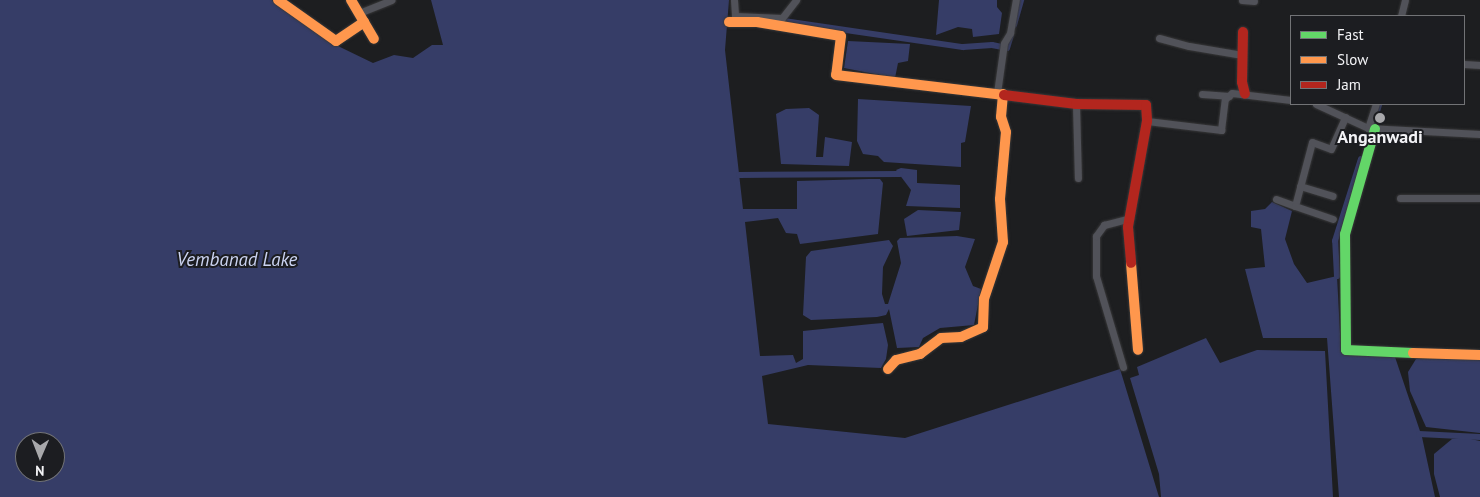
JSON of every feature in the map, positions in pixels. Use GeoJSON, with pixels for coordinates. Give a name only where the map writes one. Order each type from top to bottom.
{"type":"FeatureCollection","features":[{"type":"Feature","properties":{"kind":"street"},"geometry":{"type":"LineString","coordinates":[[278,0],[336,40],[362,18],[391,0]]}},
{"type":"Feature","properties":{"kind":"street"},"geometry":{"type":"LineString","coordinates":[[352,0],[374,40]]}},
{"type":"Feature","properties":{"kind":"street"},"geometry":{"type":"LineString","coordinates":[[734,0],[735,16],[782,18],[796,0]]}},
{"type":"Feature","properties":{"kind":"street"},"geometry":{"type":"LineString","coordinates":[[888,369],[896,360],[920,354],[941,338],[961,336],[983,327],[984,299],[1002,242],[1000,198],[1006,132],[1001,116],[1000,94],[1003,48],[1010,34],[1016,0]]}},
{"type":"Feature","properties":{"kind":"street"},"geometry":{"type":"LineString","coordinates":[[1242,0],[1254,1]]}},
{"type":"Feature","properties":{"kind":"street"},"geometry":{"type":"LineString","coordinates":[[1401,15],[1405,0]]}},
{"type":"Feature","properties":{"kind":"street"},"geometry":{"type":"LineString","coordinates":[[788,27],[790,9]]}},
{"type":"Feature","properties":{"kind":"street"},"geometry":{"type":"LineString","coordinates":[[729,22],[757,22],[841,36],[836,74],[1076,104],[1146,105],[1148,121],[1130,218],[1138,350]]}},
{"type":"Feature","properties":{"kind":"street"},"geometry":{"type":"LineString","coordinates":[[1243,32],[1242,55],[1245,94]]}},
{"type":"Feature","properties":{"kind":"street"},"geometry":{"type":"LineString","coordinates":[[1159,38],[1189,46],[1242,55]]}},
{"type":"Feature","properties":{"kind":"street"},"geometry":{"type":"LineString","coordinates":[[1465,64],[1480,65]]}},
{"type":"Feature","properties":{"kind":"street"},"geometry":{"type":"LineString","coordinates":[[1148,121],[1221,130],[1225,99],[1232,93],[1290,100]]}},
{"type":"Feature","properties":{"kind":"street"},"geometry":{"type":"LineString","coordinates":[[1202,94],[1229,96]]}},
{"type":"Feature","properties":{"kind":"street"},"geometry":{"type":"LineString","coordinates":[[1076,104],[1078,178]]}},
{"type":"Feature","properties":{"kind":"street"},"geometry":{"type":"LineString","coordinates":[[1318,105],[1371,128],[1480,134]]}},
{"type":"Feature","properties":{"kind":"street"},"geometry":{"type":"LineString","coordinates":[[1376,105],[1345,234],[1346,350],[1480,356]]}},
{"type":"Feature","properties":{"kind":"street"},"geometry":{"type":"LineString","coordinates":[[1295,206],[1312,142],[1331,149],[1345,117]]}},
{"type":"Feature","properties":{"kind":"street"},"geometry":{"type":"LineString","coordinates":[[1300,186],[1333,196]]}},
{"type":"Feature","properties":{"kind":"street"},"geometry":{"type":"LineString","coordinates":[[1400,198],[1480,198]]}},
{"type":"Feature","properties":{"kind":"street"},"geometry":{"type":"LineString","coordinates":[[1276,199],[1333,218]]}},
{"type":"Feature","properties":{"kind":"street"},"geometry":{"type":"LineString","coordinates":[[1123,367],[1096,276],[1096,236],[1104,225],[1130,218]]}},
{"type":"Feature","properties":{"kind":"water","name":"Vembanad Lake"},"geometry":{"type":"Polygon","coordinates":[[[0,0],[272,0],[340,47],[373,63],[394,55],[413,58],[432,45],[443,45],[431,0],[729,0],[725,50],[743,209],[797,209],[797,181],[880,179],[883,183],[878,234],[800,244],[797,234],[786,233],[778,218],[745,222],[760,356],[793,355],[796,363],[803,359],[803,331],[871,324],[883,323],[888,345],[886,359],[881,368],[808,365],[762,376],[768,424],[905,438],[1120,369],[1159,497],[0,497],[0,0]]]}},
{"type":"Feature","properties":{"kind":"water"},"geometry":{"type":"Polygon","coordinates":[[[939,0],[997,0],[997,7],[1002,13],[999,34],[973,37],[972,29],[958,27],[936,35],[939,0]]]}},
{"type":"Feature","properties":{"kind":"water"},"geometry":{"type":"Polygon","coordinates":[[[848,41],[910,44],[908,61],[898,63],[895,78],[844,68],[848,41]]]}},
{"type":"Feature","properties":{"kind":"water"},"geometry":{"type":"Polygon","coordinates":[[[858,99],[971,106],[965,142],[961,143],[961,167],[884,162],[878,156],[863,154],[857,141],[858,99]]]}},
{"type":"Feature","properties":{"kind":"water"},"geometry":{"type":"Polygon","coordinates":[[[809,108],[819,115],[816,157],[823,157],[825,137],[852,142],[849,166],[781,164],[776,114],[786,109],[809,108]]]}},
{"type":"Feature","properties":{"kind":"water"},"geometry":{"type":"Polygon","coordinates":[[[901,168],[917,170],[917,183],[960,185],[960,208],[906,206],[911,190],[896,170],[901,168]]]}},
{"type":"Feature","properties":{"kind":"water"},"geometry":{"type":"Polygon","coordinates":[[[1272,202],[1292,211],[1285,239],[1294,264],[1307,283],[1337,276],[1341,353],[1395,357],[1422,437],[1435,497],[1339,497],[1327,338],[1263,338],[1245,269],[1265,267],[1261,229],[1251,227],[1251,211],[1265,209],[1272,202]]]}},
{"type":"Feature","properties":{"kind":"water"},"geometry":{"type":"Polygon","coordinates":[[[918,210],[961,212],[959,230],[907,236],[904,219],[918,210]]]}},
{"type":"Feature","properties":{"kind":"water"},"geometry":{"type":"Polygon","coordinates":[[[957,236],[975,239],[965,267],[973,286],[981,289],[974,325],[940,328],[923,338],[919,347],[897,348],[889,309],[886,315],[877,317],[811,320],[803,315],[806,257],[811,251],[889,240],[893,246],[883,267],[882,294],[885,304],[888,304],[901,263],[897,241],[900,238],[957,236]]]}},
{"type":"Feature","properties":{"kind":"water"},"geometry":{"type":"Polygon","coordinates":[[[1206,338],[1220,363],[1257,350],[1325,351],[1333,497],[1161,497],[1159,474],[1130,378],[1139,375],[1137,367],[1206,338]]]}},
{"type":"Feature","properties":{"kind":"water"},"geometry":{"type":"Polygon","coordinates":[[[1480,358],[1480,433],[1426,427],[1410,391],[1408,372],[1416,359],[1480,358]]]}},
{"type":"Feature","properties":{"kind":"water"},"geometry":{"type":"Polygon","coordinates":[[[1466,438],[1480,441],[1480,497],[1440,497],[1434,474],[1434,454],[1452,439],[1466,438]]]}},
{"type":"Feature","properties":{"kind":"waterway"},"geometry":{"type":"LineString","coordinates":[[1014,25],[1021,0]]}},
{"type":"Feature","properties":{"kind":"waterway"},"geometry":{"type":"LineString","coordinates":[[777,20],[963,47],[992,45],[1007,48],[1011,35]]}},
{"type":"Feature","properties":{"kind":"waterway"},"geometry":{"type":"LineString","coordinates":[[1371,131],[1379,105]]}},
{"type":"Feature","properties":{"kind":"waterway"},"geometry":{"type":"LineString","coordinates":[[1337,276],[1335,241],[1361,159]]}},
{"type":"Feature","properties":{"kind":"waterway"},"geometry":{"type":"LineString","coordinates":[[739,175],[900,174]]}},
{"type":"Feature","properties":{"kind":"waterway"},"geometry":{"type":"LineString","coordinates":[[1419,434],[1480,437]]}},
{"type":"Feature","properties":{"kind":"traffic: fast"},"geometry":{"type":"LineString","coordinates":[[1375,129],[1345,234],[1346,350],[1413,353]]}},
{"type":"Feature","properties":{"kind":"traffic: slow"},"geometry":{"type":"LineString","coordinates":[[278,0],[336,41],[364,22]]}},
{"type":"Feature","properties":{"kind":"traffic: slow"},"geometry":{"type":"LineString","coordinates":[[351,0],[374,39]]}},
{"type":"Feature","properties":{"kind":"traffic: slow"},"geometry":{"type":"LineString","coordinates":[[729,22],[757,22],[841,36],[836,75],[1004,95]]}},
{"type":"Feature","properties":{"kind":"traffic: slow"},"geometry":{"type":"LineString","coordinates":[[888,369],[896,360],[920,354],[941,338],[961,337],[983,327],[984,299],[1003,242],[1000,199],[1006,132],[1001,117],[1003,94]]}},
{"type":"Feature","properties":{"kind":"traffic: slow"},"geometry":{"type":"LineString","coordinates":[[1131,263],[1138,350]]}},
{"type":"Feature","properties":{"kind":"traffic: slow"},"geometry":{"type":"LineString","coordinates":[[1413,353],[1480,355]]}},
{"type":"Feature","properties":{"kind":"traffic: jam"},"geometry":{"type":"LineString","coordinates":[[1243,32],[1242,82],[1245,94]]}},
{"type":"Feature","properties":{"kind":"traffic: jam"},"geometry":{"type":"LineString","coordinates":[[1004,95],[1076,104],[1146,105],[1147,121],[1128,227],[1131,263]]}},
{"type":"Feature","properties":{"kind":"place","name":"Anganwadi"},"geometry":{"type":"Point","coordinates":[1380,118]}}]}
